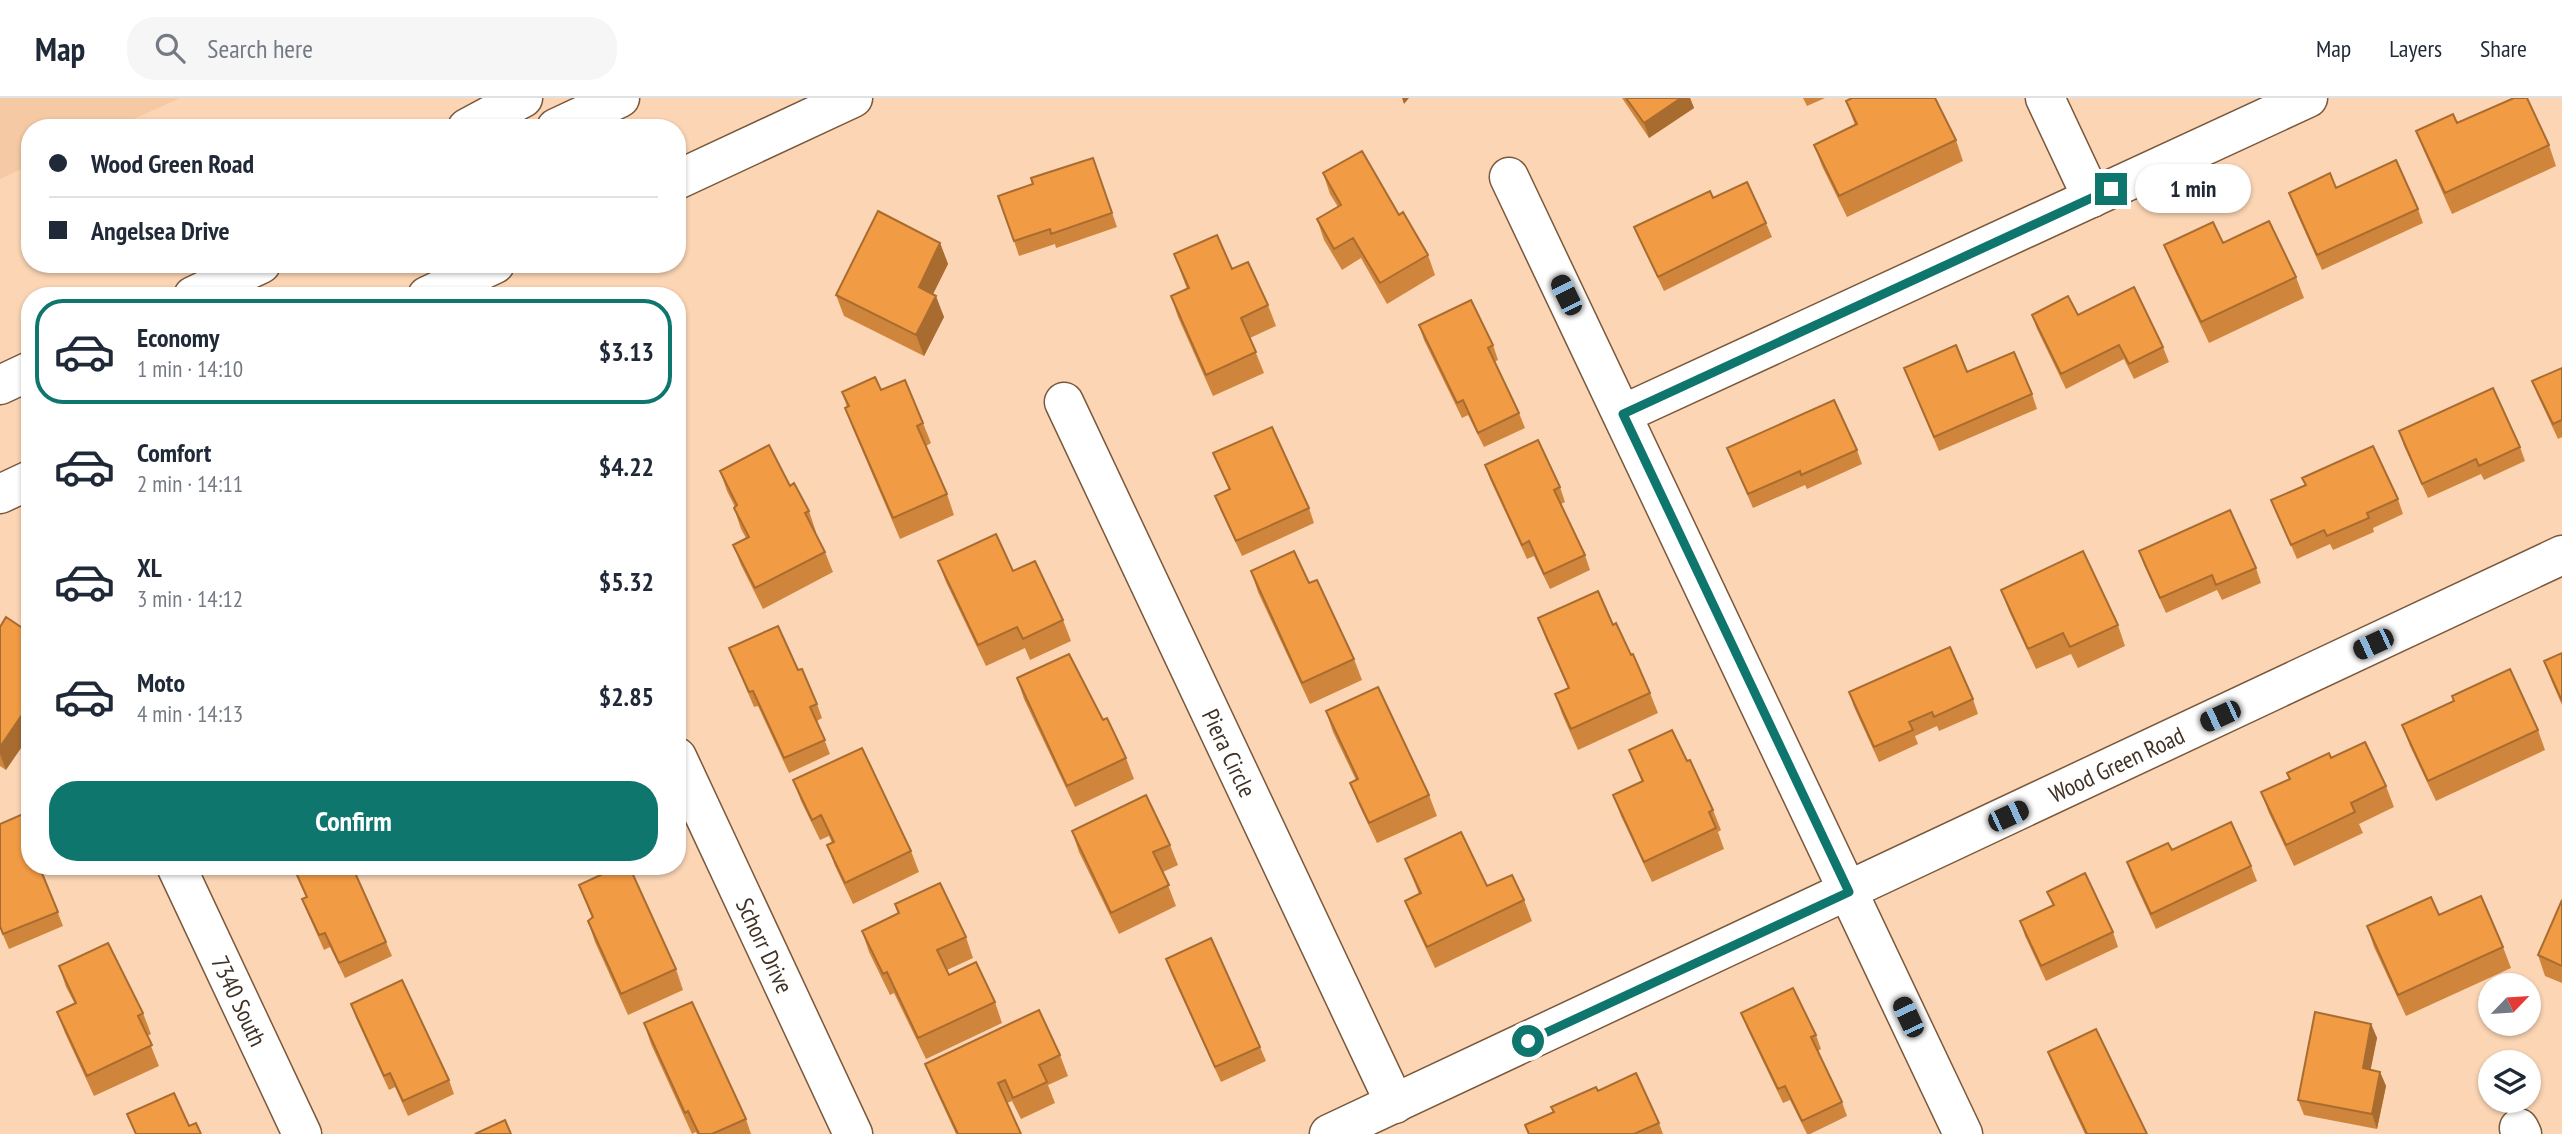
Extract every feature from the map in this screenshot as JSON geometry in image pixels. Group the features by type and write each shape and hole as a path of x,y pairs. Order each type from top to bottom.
{"main road":[{"path":"484,119 523,98"},
{"path":"575,119 620,98"},
{"path":"686,176 853,98"},
{"path":"2045,98 2092,198"},
{"path":"1623,414 2308,98"},
{"path":"1510,177 1963,1134"},
{"path":"222,281 240,273"},
{"path":"446,287 476,273"},
{"path":"0,385 21,375"},
{"name":"Piera Circle","path":"1064,402 1395,1104"},
{"path":"0,494 21,484"},
{"name":"Wood Green Road","path":"1329,1134 2562,555"},
{"name":"Schorr Drive","path":"686,776 853,1134"},
{"name":"7340 South","path":"180,875 302,1134"}],"shaded area":[{"path":"0,98 180,98 134,119 21,119 21,169 0,179"}],"building":[{"path":"1626,98 1681,98 1644,123"},
{"path":"1852,98 1935,98 1956,140 1839,196 1814,145 1857,124 1846,101"},
{"path":"2514,98 2527,98 2549,145 2445,193 2416,131 2453,114 2457,123"},
{"path":"1362,151 1399,215 1403,212 1428,255 1380,283 1353,238 1334,249 1317,219 1341,205 1323,173"},
{"path":"1093,158 1112,213 1051,234 1050,229 1014,241 998,196 1033,184 1031,178"},
{"path":"2396,160 2418,209 2317,255 2289,193 2330,173 2336,188"},
{"path":"1747,182 1766,223 1658,277 1634,227 1710,191 1713,198"},
{"path":"878,211 940,243 919,287 936,296 916,335 836,295"},
{"path":"2269,221 2296,277 2201,322 2164,245 2213,222 2223,243"},
{"path":"1217,235 1232,269 1248,262 1268,305 1241,318 1256,352 1206,375 1171,296 1189,288 1174,254"},
{"path":"2134,287 2163,347 2129,364 2119,345 2061,374 2032,315 2068,296 2078,315"},
{"path":"1471,300 1493,345 1488,348 1519,413 1478,433 1463,400 1457,403 1419,325"},
{"path":"1956,345 1967,372 2014,352 2032,394 1934,437 1904,368"},
{"path":"2562,368 2562,420 2553,424 2532,381"},
{"path":"875,377 881,390 905,380 923,423 917,426 947,494 893,518 845,408 849,406 842,392"},
{"path":"2493,388 2520,447 2479,466 2476,459 2422,484 2399,431"},
{"path":"1834,400 1857,450 1801,475 1800,471 1748,494 1727,448"},
{"path":"1272,427 1309,508 1236,541 1215,496 1230,489 1213,453"},
{"path":"1538,440 1560,487 1554,490 1585,555 1544,574 1529,541 1522,545 1485,465"},
{"path":"769,445 790,486 794,483 809,511 805,513 825,552 755,588 733,545 749,537 720,471"},
{"path":"2373,446 2398,499 2367,513 2369,518 2327,536 2324,530 2291,545 2271,500 2306,485 2302,478"},
{"path":"2230,510 2256,568 2216,585 2212,575 2160,598 2139,551"},
{"path":"996,534 1013,571 1035,561 1063,620 1023,639 1017,627 978,645 938,561"},
{"path":"1294,551 1309,583 1317,580 1354,659 1302,683 1251,571"},
{"path":"2083,551 2118,625 2070,647 2063,633 2028,649 2001,590"},
{"path":"1598,591 1613,625 1616,623 1631,655 1633,654 1650,693 1571,729 1555,694 1569,688 1538,618"},
{"path":"6,617 21,627 21,716 0,747 0,627"},
{"path":"778,626 798,670 802,669 817,704 810,707 825,740 784,758 753,691 749,692 729,648"},
{"path":"1950,647 1973,699 1934,717 1932,712 1909,722 1913,730 1874,747 1849,692"},
{"path":"2562,653 2562,701 2544,661"},
{"path":"1069,654 1103,720 1107,718 1126,758 1067,786 1017,678"},
{"path":"2510,669 2538,730 2428,781 2402,725 2454,701 2452,696"},
{"path":"1378,687 1429,795 1369,823 1350,783 1358,779 1326,711"},
{"path":"1672,730 1687,761 1690,760 1713,810 1709,812 1716,828 1644,862 1613,795 1643,781 1629,750"},
{"path":"2365,742 2386,786 2351,803 2355,812 2286,845 2261,792 2290,779 2287,773 2329,753 2331,758"},
{"path":"862,748 911,851 845,883 827,845 834,842 821,815 812,820 793,780"},
{"path":"1146,795 1170,845 1153,852 1169,885 1111,913 1072,831"},
{"path":"21,815 21,875 43,875 58,912 3,934 0,926 0,824"},
{"path":"2231,822 2251,866 2151,914 2127,862 2168,843 2172,850"},
{"path":"1461,832 1487,886 1512,875 1524,900 1427,947 1405,901 1421,893 1405,859"},
{"path":"2085,873 2113,932 2041,966 2020,921 2054,905 2047,892"},
{"path":"297,875 356,875 386,942 339,963 325,933 319,935 302,899 307,897"},
{"path":"601,875 633,875 676,969 621,994 588,921 593,917 579,885"},
{"path":"940,883 966,937 937,950 949,975 976,962 995,1002 918,1038 887,972 883,974 862,931 899,913 895,904"},
{"path":"2481,896 2503,947 2398,995 2367,926 2431,897 2439,915"},
{"path":"2562,900 2562,966 2538,955"},
{"path":"1211,938 1260,1047 1215,1067 1166,959"},
{"path":"108,943 143,1013 138,1016 152,1045 87,1076 57,1012 76,1003 59,966"},
{"path":"402,980 449,1080 403,1101 390,1073 384,1076 351,1004"},
{"path":"1793,988 1816,1035 1811,1037 1842,1102 1802,1121 1785,1086 1778,1089 1741,1013"},
{"path":"692,1002 746,1119 712,1134 699,1134 688,1111 685,1113 644,1023"},
{"path":"1039,1010 1060,1055 1039,1065 1047,1082 1013,1098 1005,1080 998,1083 1021,1134 958,1134 925,1064"},
{"path":"2315,1012 2371,1024 2363,1068 2380,1072 2372,1114 2298,1100"},
{"path":"2096,1029 2147,1134 2087,1134 2048,1052"},
{"path":"1636,1073 1659,1123 1634,1134 1529,1134 1525,1125 1554,1112 1551,1107 1596,1087 1598,1091"},
{"path":"174,1093 189,1126 196,1123 201,1134 136,1134 127,1114"},
{"path":"505,1120 511,1134 475,1134"}],"route":[{"path":"1528,1041 1849,892 1623,414 2111,189"}]}
